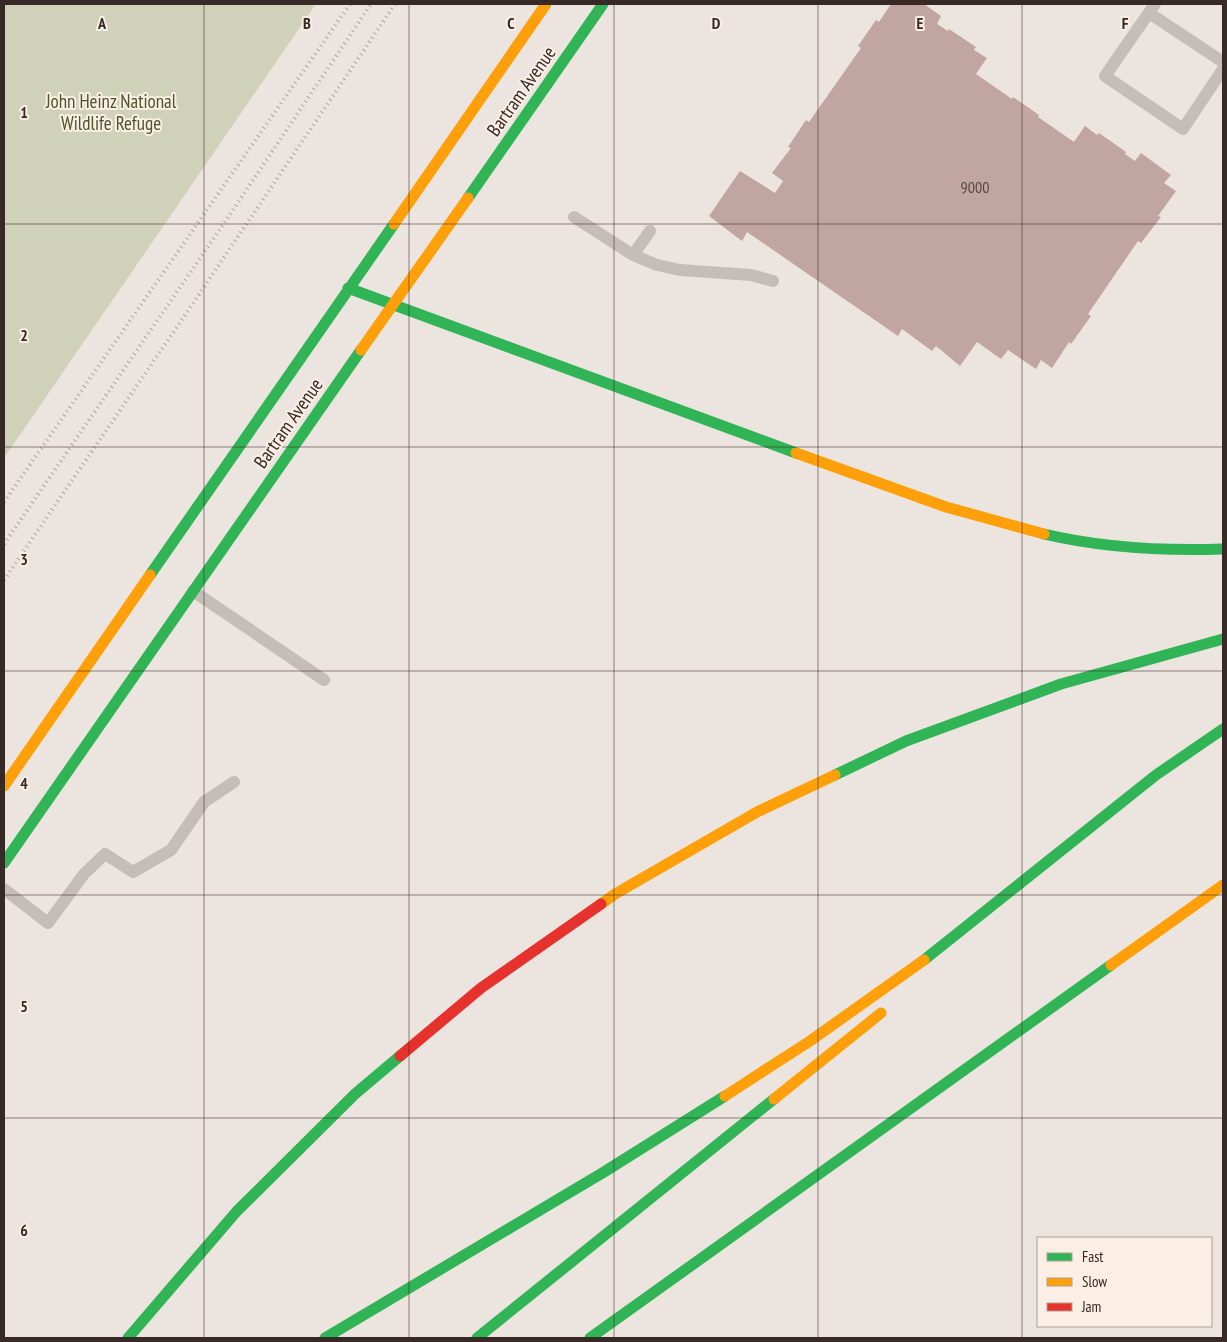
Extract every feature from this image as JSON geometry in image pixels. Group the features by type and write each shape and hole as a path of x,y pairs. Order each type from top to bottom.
{"main road":[{"name":"Bartram Avenue","path":"4,786 546,4"},
{"name":"Bartram Avenue","path":"4,863 603,4"},
{"path":"348,288 907,494 992,522 1065,540 1126,548 1185,551 1223,549"},
{"path":"128,1338 233,1213 332,1114 466,998 618,891 765,807 893,746 1066,682 1118,666 1220,640"},
{"path":"325,1338 684,1123 832,1027 964,930 1157,775 1223,729"},
{"path":"1172,778 1223,734"},
{"path":"590,1338 1223,885"},
{"path":"477,1338 887,1008"}],"lane":[{"path":"1223,62 1152,8 1104,76 1183,128 1223,69"},
{"path":"574,217 633,255 657,265 680,270 751,275 773,281"},
{"path":"633,255 650,231"},
{"path":"192,591 324,680"},
{"path":"4,889 48,923 84,874 105,854 133,872 171,850 204,802 234,782"}],"green space":[{"name":"John Heinz National Wildlife Refuge","path":"4,4 316,4 4,458"}],"building":[{"path":"891,4 924,4 941,16 937,24 948,31 949,29 976,47 974,50 987,58 976,74 1039,115 1038,117 1074,142 1085,126 1097,135 1099,133 1126,152 1125,154 1135,161 1141,153 1171,175 1164,183 1176,191 1158,216 1161,217 1141,243 1138,241 1088,314 1091,316 1071,344 1069,342 1052,368 1041,360 1036,369 1008,350 1001,359 977,342 960,366 936,346 932,351 902,329 898,336 747,232 742,241 709,216 740,171 775,193 783,181 772,173 791,148 788,147 806,120 809,122 861,48 858,46 876,20 879,22"}],"railway":[{"path":"4,502 350,4"},
{"path":"4,544 231,213 371,4"},
{"path":"4,580 395,4"}],"traffic: fast":[{"path":"468,198 603,4"},
{"path":"150,575 394,224"},
{"path":"348,288 796,453"},
{"path":"4,863 361,350"},
{"path":"1044,534 1088,543 1133,548 1223,549"},
{"path":"835,775 906,741 1061,684 1223,639"},
{"path":"924,960 1156,775 1223,729"},
{"path":"590,1338 1111,965"},
{"path":"128,1338 237,1211 355,1094 400,1056"},
{"path":"325,1338 604,1172 725,1096"},
{"path":"477,1338 774,1099"}],"traffic: slow":[{"path":"394,224 546,4"},
{"path":"361,350 468,198"},
{"path":"796,453 946,507 1044,534"},
{"path":"4,786 150,575"},
{"path":"601,904 615,894 757,812 835,775"},
{"path":"1111,965 1223,885"},
{"path":"725,1096 810,1041 924,960"},
{"path":"774,1099 881,1013"}],"traffic: jam":[{"path":"400,1056 481,988 601,904"}]}
